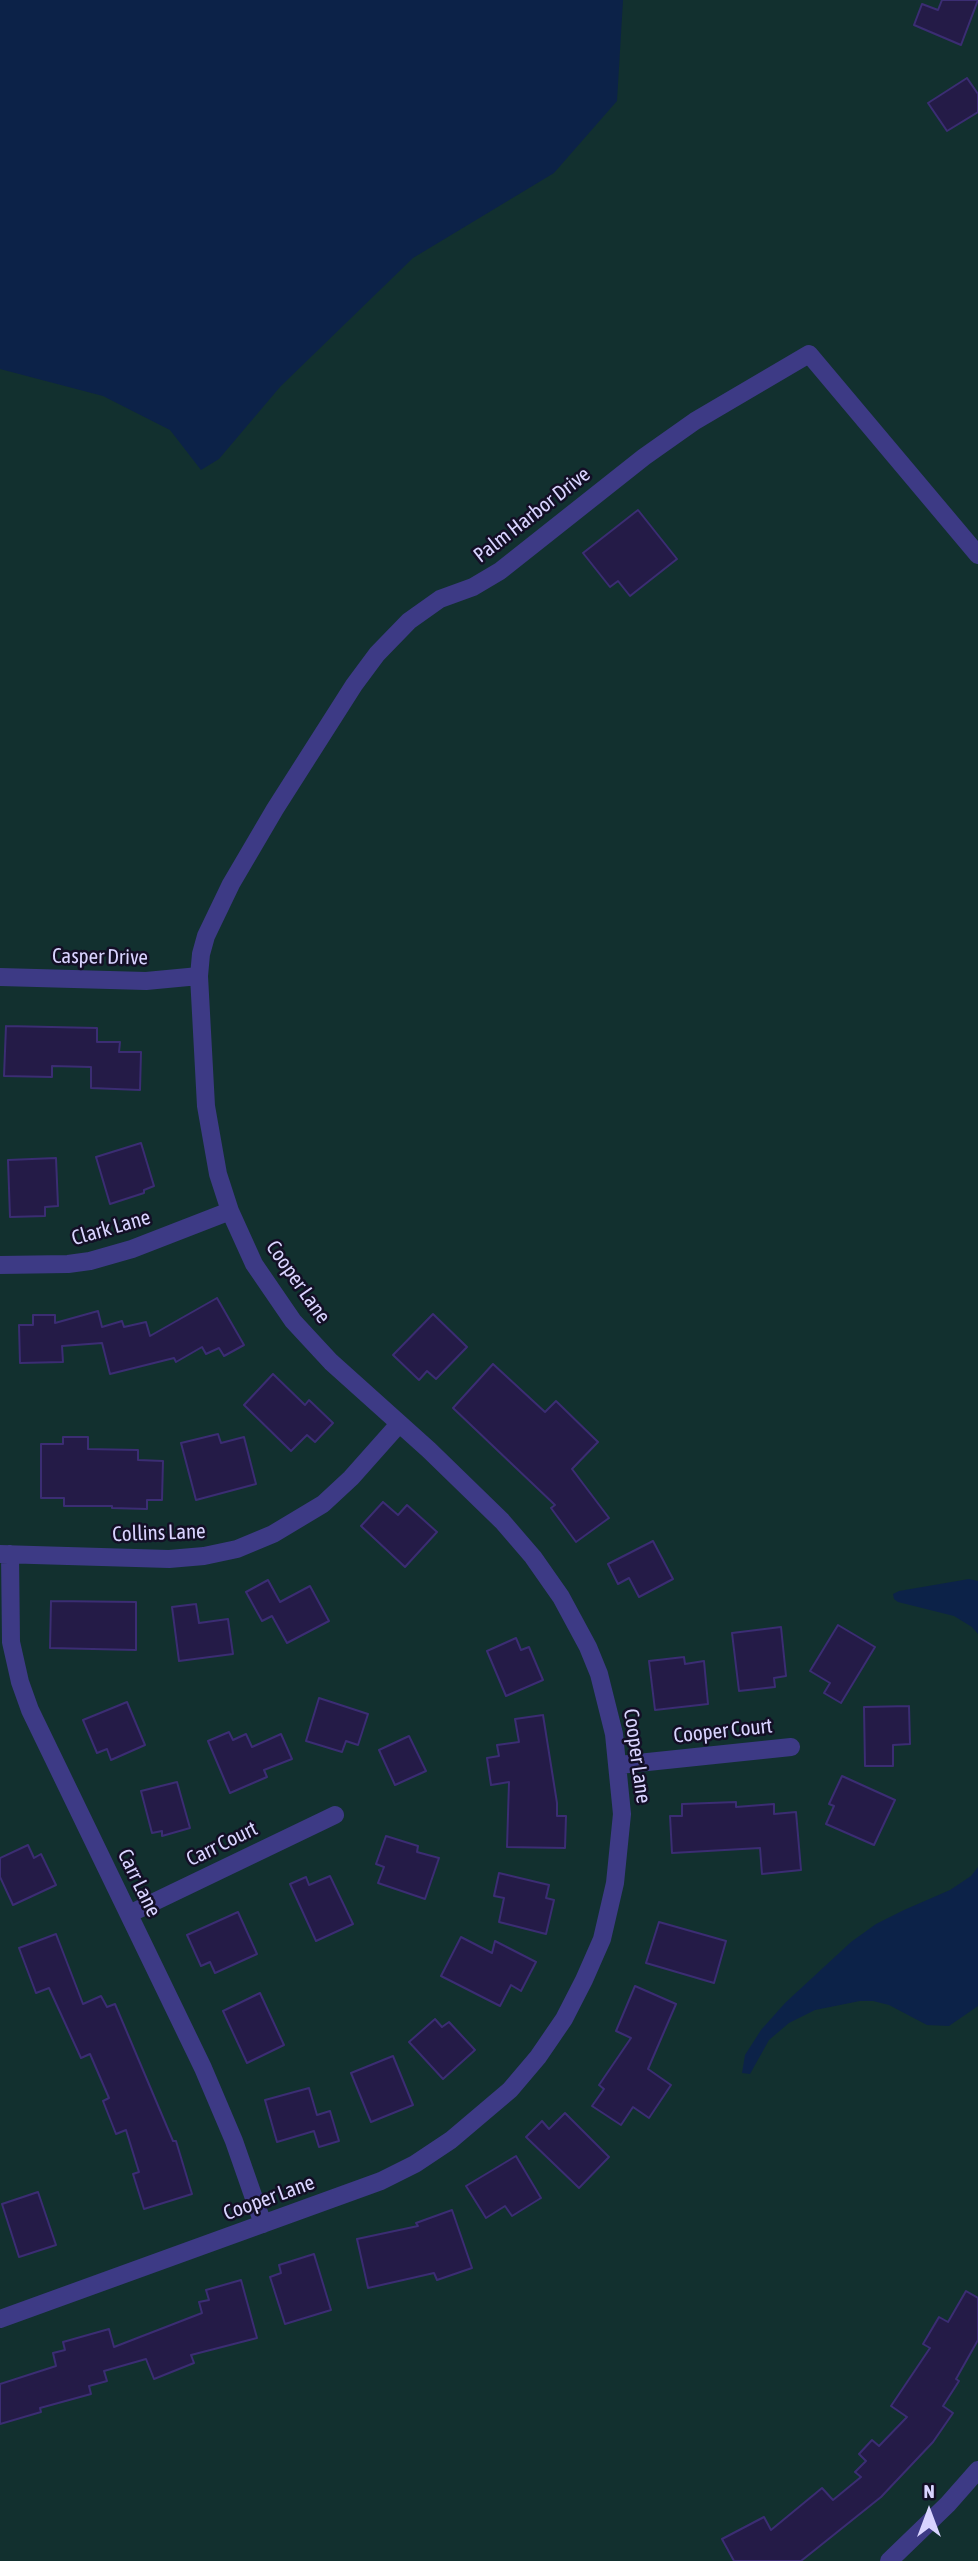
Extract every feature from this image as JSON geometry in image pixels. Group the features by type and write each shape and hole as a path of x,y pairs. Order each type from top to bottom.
{"street":[{"name":"Palm Harbor Drive","path":"199,976 206,936 231,884 354,685 399,630 430,605 473,587 500,571 644,457 695,421 809,354 978,555"},
{"name":"Casper Drive","path":"0,977 146,981 199,976"},
{"name":"Cooper Lane","path":"0,2319 381,2181 433,2153 496,2103 538,2057 575,1999 593,1960 607,1920 618,1866 622,1829 619,1765 614,1734 599,1674 561,1597 533,1557 502,1521 331,1362 289,1315 254,1264 230,1211 218,1174 206,1106 199,976"},
{"name":"Clark Lane","path":"0,1265 90,1261 132,1249 230,1211"},
{"name":"Collins Lane","path":"5,1554 169,1559 204,1556 237,1549 273,1534 323,1504 351,1478 399,1424"},
{"name":"Carr Lane","path":"5,1554 10,1631 20,1682 35,1722 203,2068 234,2141 263,2224"},
{"name":"Cooper Court","path":"619,1765 791,1747"},
{"name":"Carr Court","path":"129,1914 335,1815"},
{"path":"889,2561 941,2512 978,2470"}],"green space":[{"path":"0,0 978,0 978,2561 0,2561"}],"water":[{"path":"0,0 623,0 617,101 554,173 413,258 280,387 219,459 201,470 170,430 103,396 0,369"},
{"path":"969,1579 978,1581 978,1634 954,1616 894,1599 893,1594 899,1591"},
{"path":"978,1867 978,2006 949,2026 927,2025 889,2005 873,2001 815,2010 789,2023 769,2040 750,2074 742,2073 745,2055 761,2030 785,2003 851,1942 876,1924 950,1890 971,1876"}],"building":[{"path":"942,0 978,0 961,45 914,25 922,4 938,10"},
{"path":"967,78 978,94 978,112 947,131 928,103"},
{"path":"638,510 677,559 630,596 618,581 610,587 583,553"},
{"path":"6,1026 97,1028 97,1042 120,1042 119,1052 141,1052 140,1090 91,1088 91,1067 52,1066 52,1077 4,1076"},
{"path":"141,1143 154,1186 144,1190 144,1193 110,1204 96,1157"},
{"path":"56,1158 58,1206 45,1207 45,1216 10,1217 8,1160"},
{"path":"217,1298 244,1345 224,1356 219,1348 206,1354 202,1347 176,1362 174,1358 110,1374 102,1343 62,1346 63,1362 20,1363 19,1325 33,1325 33,1315 55,1315 55,1323 98,1311 102,1327 122,1321 124,1327 146,1322 150,1336"},
{"path":"433,1314 467,1347 436,1379 427,1371 419,1380 393,1355"},
{"path":"493,1364 545,1412 556,1401 598,1442 572,1469 609,1518 576,1542 551,1508 555,1505 453,1408"},
{"path":"273,1374 305,1405 309,1400 333,1423 315,1442 307,1435 291,1451 244,1405"},
{"path":"218,1434 221,1443 244,1437 256,1484 196,1500 181,1443"},
{"path":"63,1437 88,1437 88,1449 138,1450 138,1460 163,1461 162,1500 147,1500 147,1509 64,1506 64,1498 41,1498 41,1444 63,1444"},
{"path":"383,1502 398,1515 407,1505 437,1532 405,1567 361,1526"},
{"path":"653,1541 673,1579 639,1597 629,1578 618,1584 608,1564"},
{"path":"268,1580 280,1602 310,1586 329,1621 287,1643 272,1616 262,1621 246,1592"},
{"path":"51,1601 136,1602 136,1650 50,1648"},
{"path":"196,1604 199,1623 228,1619 233,1654 179,1661 172,1607"},
{"path":"838,1625 875,1647 841,1703 824,1693 830,1683 810,1671"},
{"path":"781,1627 786,1676 774,1678 775,1687 739,1691 732,1633"},
{"path":"516,1638 521,1650 529,1647 543,1680 506,1696 487,1651"},
{"path":"684,1657 685,1664 704,1661 708,1704 655,1710 649,1661"},
{"path":"319,1698 368,1714 358,1745 346,1741 342,1752 306,1741"},
{"path":"127,1702 145,1745 111,1760 107,1749 97,1753 83,1720"},
{"path":"909,1706 910,1744 893,1745 893,1766 865,1766 864,1707"},
{"path":"543,1715 557,1816 566,1816 565,1848 507,1847 509,1782 491,1785 487,1758 499,1756 497,1745 519,1742 515,1719"},
{"path":"229,1732 233,1740 246,1734 252,1747 281,1734 292,1759 264,1770 267,1777 230,1793 208,1741"},
{"path":"409,1736 426,1771 395,1785 379,1750"},
{"path":"842,1776 895,1800 874,1845 826,1824 834,1806 829,1804"},
{"path":"177,1782 190,1828 162,1836 162,1831 152,1833 141,1791"},
{"path":"736,1802 736,1807 774,1804 774,1814 796,1812 801,1870 762,1874 760,1848 672,1853 670,1816 682,1816 682,1804"},
{"path":"386,1836 418,1846 417,1852 439,1858 425,1899 378,1883 384,1867 376,1864"},
{"path":"28,1845 34,1858 41,1854 56,1885 13,1905 0,1877 0,1858"},
{"path":"499,1873 549,1885 546,1898 554,1900 546,1934 499,1922 504,1898 494,1896"},
{"path":"330,1876 353,1924 316,1941 290,1884 306,1877 309,1885"},
{"path":"238,1912 257,1954 215,1973 210,1962 201,1966 187,1935"},
{"path":"659,1922 726,1941 714,1983 646,1963"},
{"path":"56,1934 83,2004 101,1996 107,2007 115,2004 173,2141 176,2141 192,2194 144,2209 133,2174 139,2172 126,2130 116,2134 103,2101 109,2098 90,2054 81,2058 49,1988 36,1993 19,1948"},
{"path":"461,1937 492,1953 495,1941 536,1962 521,1991 511,1985 500,2006 441,1976"},
{"path":"635,1986 676,2004 648,2069 671,2085 649,2118 633,2107 621,2125 592,2106 604,2089 599,2085 631,2038 616,2031"},
{"path":"260,1993 284,2045 247,2063 223,2011"},
{"path":"435,2019 442,2027 449,2022 475,2050 443,2079 409,2042"},
{"path":"393,2056 413,2105 371,2122 351,2073"},
{"path":"309,2088 317,2115 330,2111 339,2141 319,2147 314,2131 277,2142 265,2100"},
{"path":"565,2113 609,2157 579,2188 526,2137 542,2121 549,2129"},
{"path":"516,2156 541,2198 512,2216 505,2206 486,2218 466,2186"},
{"path":"38,2192 56,2245 19,2257 2,2204"},
{"path":"452,2210 472,2268 437,2280 434,2273 368,2288 357,2239 418,2226 416,2223"},
{"path":"314,2254 331,2310 285,2324 270,2277 281,2273 279,2265"},
{"path":"241,2280 257,2338 191,2355 194,2363 154,2379 146,2359 104,2371 107,2381 89,2386 91,2394 40,2408 41,2412 0,2424 0,2384 56,2366 53,2353 65,2350 63,2342 109,2329 114,2347 202,2313 199,2302 209,2300 206,2290"},
{"path":"966,2291 978,2298 978,2340 956,2379 959,2381 943,2406 953,2413 933,2442 881,2497 801,2561 734,2561 722,2539 764,2517 771,2530 822,2488 833,2500 861,2477 855,2472 866,2461 859,2454 872,2440 879,2446 907,2417 891,2406 930,2348 923,2344 939,2317 948,2322"}]}
